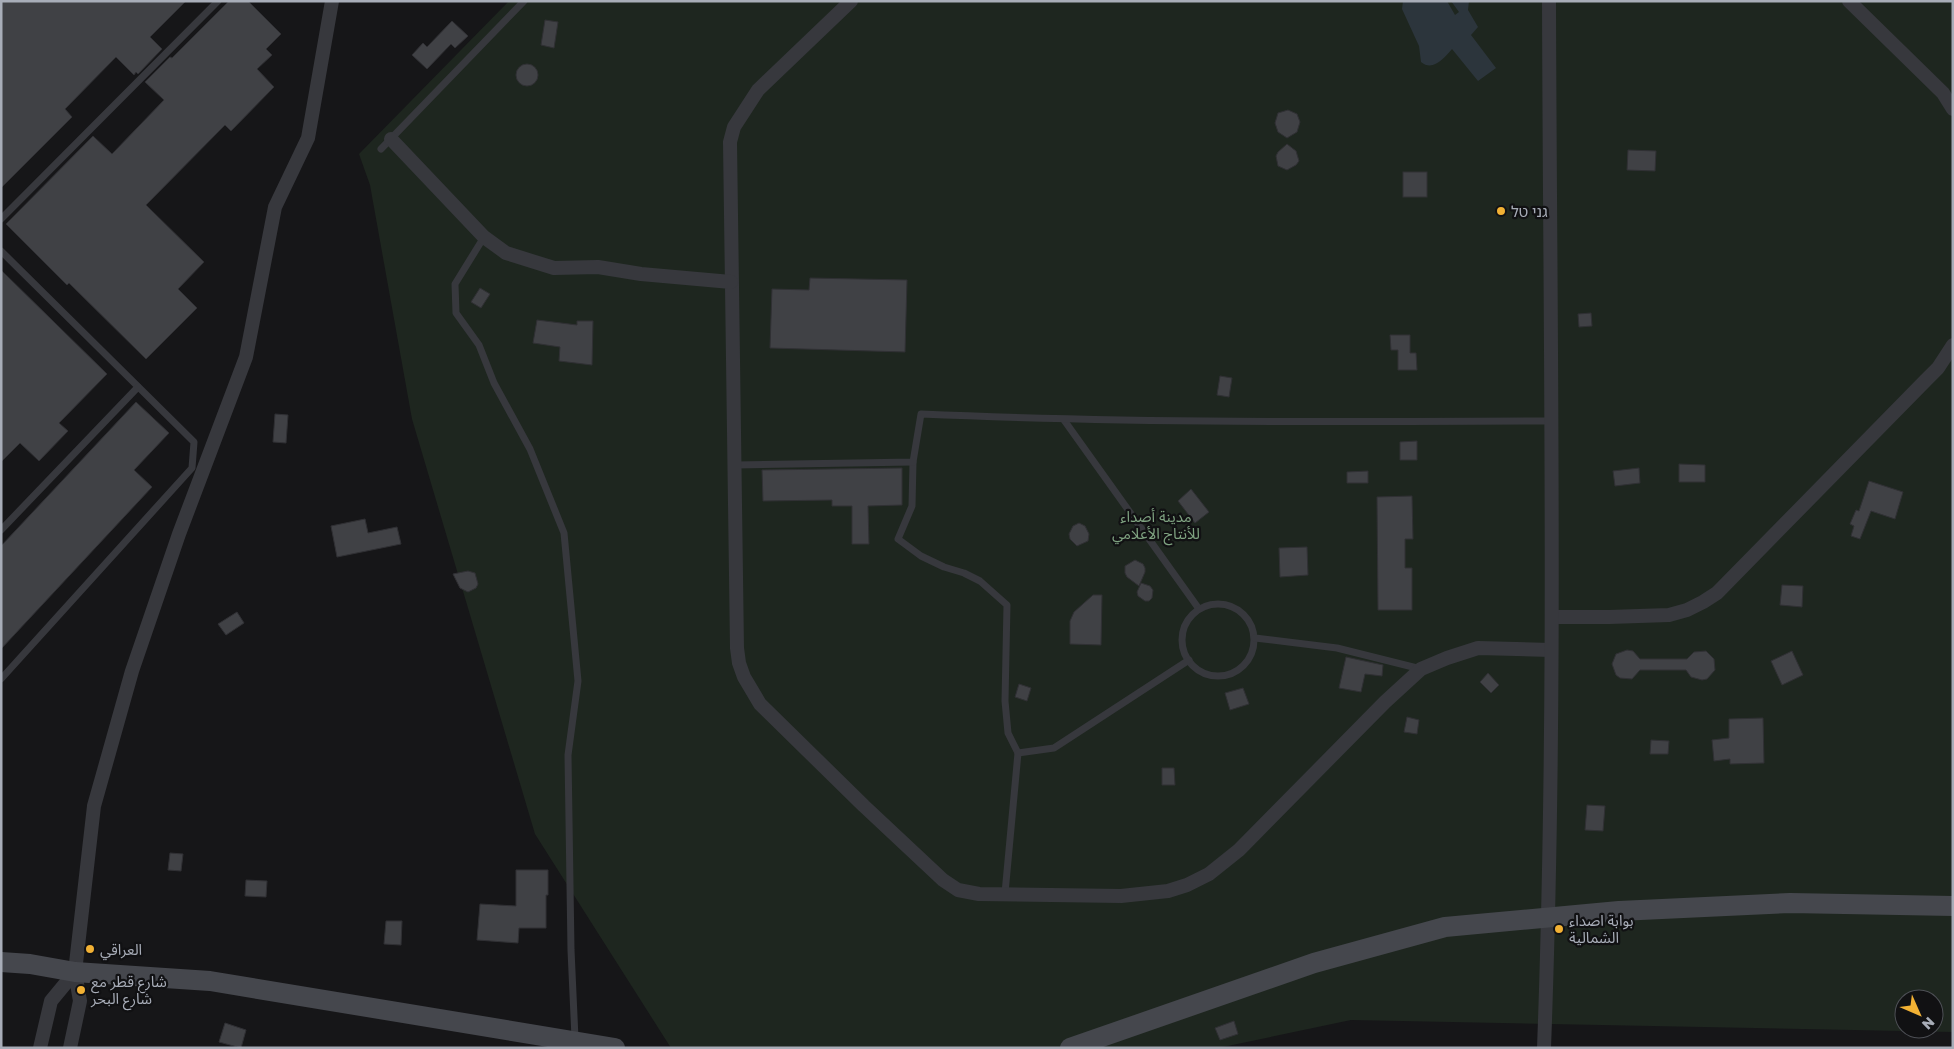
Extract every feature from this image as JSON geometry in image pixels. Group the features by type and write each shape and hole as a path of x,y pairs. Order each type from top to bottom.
{"main road":[{"path":"1070,1048 1314,963 1445,927 1619,911 1790,903 1953,906"},
{"path":"1,962 30,964 75,972 210,981 615,1048"}],"street":[{"path":"70,1048 80,1002 75,972 94,806 132,671 179,534 246,357 275,207 308,138 332,1"},
{"path":"851,1 758,90 734,127 730,142 736,465 737,648 739,663 760,704 943,880 958,890 979,894 1121,896 1168,891 1187,886 1209,874 1239,850 1385,702 1421,669 1478,648 1551,650"},
{"path":"1544,1048 1549,918 1552,617 1549,1"},
{"path":"1849,1 1943,93 1953,109"},
{"path":"391,139 484,237 506,252 554,268 598,267 669,277 732,282"},
{"path":"1552,617 1669,615 1687,610 1717,593 1926,380 1953,345"},
{"path":"40,1048 51,1001 75,972"}],"lane":[{"path":"1,218 218,1"},
{"path":"381,149 524,1"},
{"path":"484,237 455,284 456,313 479,345 494,383 530,449 564,533 578,681 568,755 571,950 575,1041"},
{"path":"1,252 194,442 192,468 1,679"},
{"path":"1,530 138,387"},
{"path":"1005,893 1018,753 1008,732 1005,701 1008,605 980,581 922,556 898,539 912,506 913,462 921,414 1064,420 1240,422 1551,421"},
{"path":"1064,420 1199,609"},
{"path":"736,465 913,462"},
{"path":"1211,604 1223,604 1235,608 1245,615 1252,626 1254,638 1253,650 1248,660 1230,674 1218,676 1207,674 1196,668 1188,660 1182,638 1190,617 1199,609 1211,604"},
{"path":"1254,638 1337,648 1421,669"},
{"path":"1018,753 1054,748 1188,660"}],"green space":[{"name":"مدينة أصداء للأنتاج الأعلامي","path":"509,1 1953,1 1953,1032 1944,1032 1944,989 1894,989 1894,1031 1351,1020 1218,1048 671,1048 535,834 412,419 370,185 359,154"}],"shaded area":[{"path":"1403,1 1447,1 1455,15 1459,12 1451,1 1469,1 1468,10 1478,27 1471,35 1496,68 1478,81 1452,49 1438,63 1425,65 1421,62 1419,46 1402,9"}],"building":[{"path":"1,1 186,1 150,37 162,49 138,74 136,72 134,75 116,57 65,109 72,117 1,188"},
{"path":"229,1 248,1 281,34 266,49 272,55 257,69 274,87 231,131 225,125 146,205 204,262 178,289 197,308 146,359 69,283 67,285 6,224 93,136 112,154 164,100 145,82"},
{"path":"545,20 558,22 554,48 541,45"},
{"path":"452,21 468,36 455,48 451,44 427,69 412,55 423,43 427,47"},
{"path":"527,64 535,67 538,75 535,83 527,86 519,83 516,75 519,67"},
{"path":"1288,110 1297,114 1300,122 1297,132 1287,138 1278,132 1275,123 1278,113"},
{"path":"1287,144 1296,151 1299,161 1287,170 1278,166 1276,156"},
{"path":"1628,150 1656,151 1655,171 1627,170"},
{"path":"1403,172 1427,172 1427,197 1403,197"},
{"path":"1,270 107,374 59,423 68,431 39,461 20,443 1,462"},
{"path":"810,278 907,280 905,352 770,348 772,289 809,290"},
{"path":"480,288 490,294 481,308 471,302"},
{"path":"1591,313 1592,326 1579,327 1578,314"},
{"path":"537,320 577,325 577,321 593,321 592,365 559,361 560,347 533,343"},
{"path":"1390,335 1410,335 1410,353 1416,353 1417,370 1398,370 1398,350 1391,350"},
{"path":"1220,376 1232,378 1229,397 1217,395"},
{"path":"136,402 169,433 134,470 152,487 1,649 1,546"},
{"path":"275,414 288,415 286,443 273,442"},
{"path":"1417,441 1417,460 1400,460 1400,442"},
{"path":"1679,464 1705,465 1705,482 1679,482"},
{"path":"902,468 902,505 868,506 869,544 852,544 852,506 832,506 832,500 763,501 762,470"},
{"path":"1639,468 1640,483 1615,486 1613,471"},
{"path":"1368,471 1368,483 1347,483 1347,472"},
{"path":"1869,481 1903,492 1895,519 1871,511 1860,539 1851,536 1854,526 1850,524 1856,510 1859,511"},
{"path":"1191,489 1209,512 1195,523 1178,501"},
{"path":"1412,496 1413,539 1405,539 1405,568 1412,568 1412,610 1378,610 1377,497"},
{"path":"365,519 368,533 397,527 401,544 337,557 331,526"},
{"path":"1079,523 1085,526 1089,534 1088,541 1077,546 1070,539 1069,534 1073,526"},
{"path":"1307,547 1308,575 1280,577 1279,548"},
{"path":"1135,560 1143,564 1145,568 1139,586 1127,577 1125,573 1125,566"},
{"path":"468,571 475,573 478,584 476,588 468,592 460,588 453,574"},
{"path":"1141,583 1150,586 1153,590 1152,598 1149,601 1145,601 1138,596 1137,592"},
{"path":"1782,585 1803,586 1802,607 1780,605"},
{"path":"1093,595 1102,595 1101,645 1070,644 1070,621 1074,612"},
{"path":"237,612 244,623 226,635 218,624"},
{"path":"1627,650 1633,651 1640,659 1687,659 1694,652 1706,651 1714,659 1715,670 1707,679 1702,680 1691,677 1686,670 1640,670 1632,679 1620,678 1616,675 1612,664 1616,654"},
{"path":"1792,651 1803,675 1782,685 1771,661"},
{"path":"1346,657 1383,665 1382,676 1365,674 1361,692 1339,688"},
{"path":"1488,673 1499,685 1491,693 1480,682"},
{"path":"1019,684 1031,688 1027,701 1015,697"},
{"path":"1243,688 1249,704 1230,710 1225,693"},
{"path":"1407,717 1419,720 1417,734 1404,732"},
{"path":"1763,718 1764,763 1730,764 1730,759 1714,761 1712,740 1729,738 1729,719"},
{"path":"1651,740 1669,741 1668,754 1650,754"},
{"path":"1162,768 1174,768 1175,785 1162,785"},
{"path":"1587,805 1605,806 1603,831 1585,830"},
{"path":"170,853 183,854 181,871 168,870"},
{"path":"516,870 548,870 546,928 519,928 518,943 477,940 480,904 516,906"},
{"path":"246,880 267,881 266,897 245,896"},
{"path":"386,921 402,921 401,945 384,944"},
{"path":"1234,1021 1238,1034 1220,1040 1215,1028"},
{"path":"225,1023 246,1030 241,1048 219,1042"}],"place":[{"name":"גני טל","path":"1501,211"},
{"name":"بوابة اصداء الشمالية","path":"1559,929"},
{"name":"العراقي","path":"90,949"},
{"name":"شارع قطر مع شارع البحر","path":"81,990"}]}
